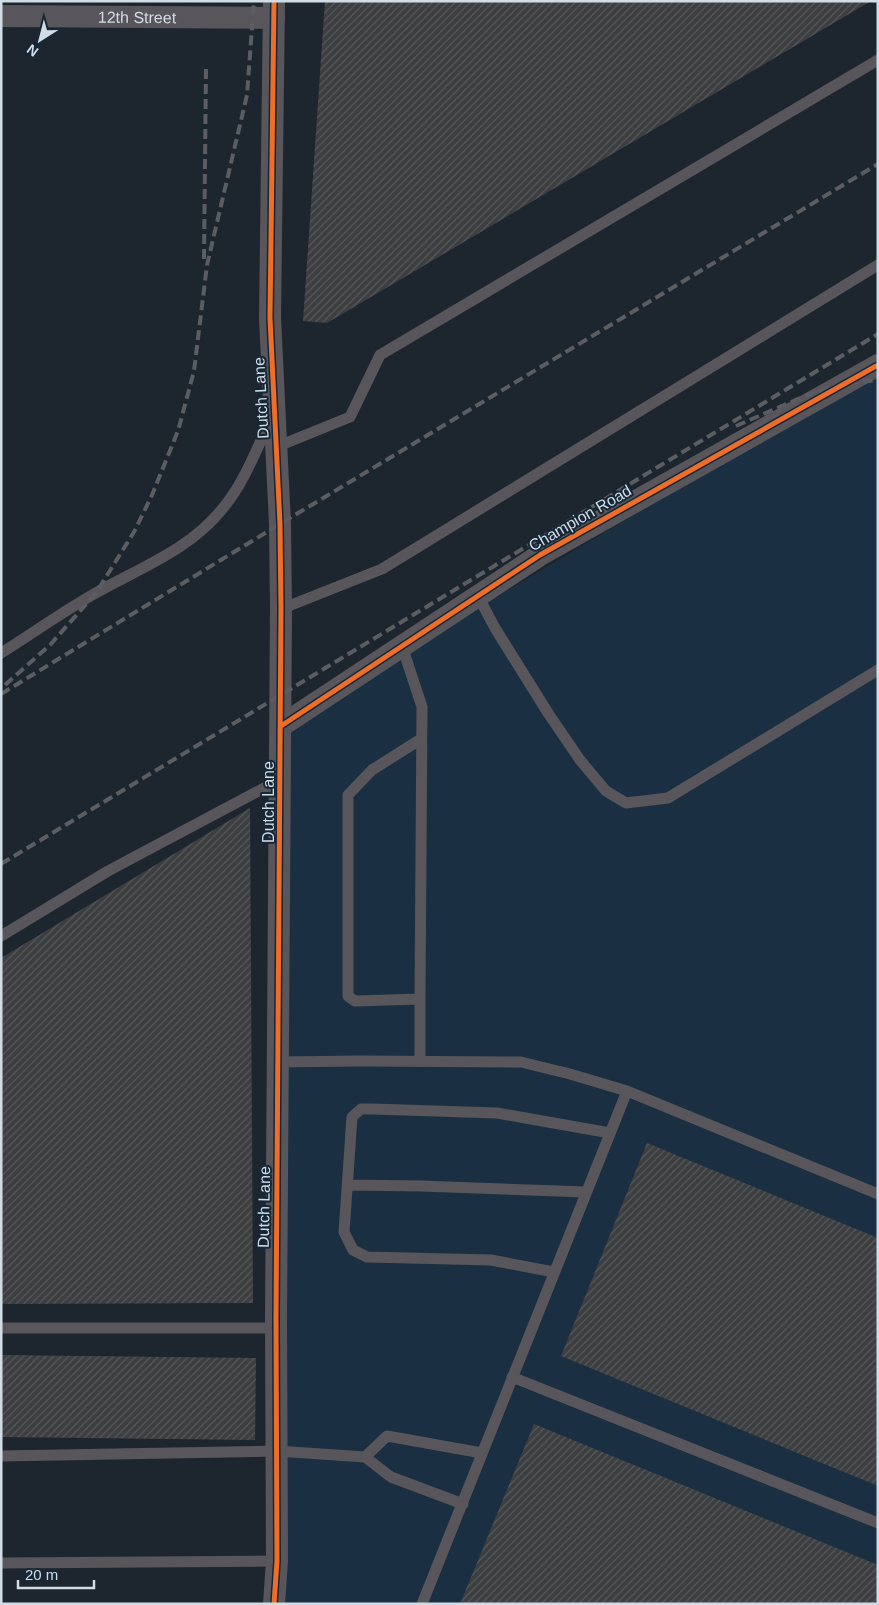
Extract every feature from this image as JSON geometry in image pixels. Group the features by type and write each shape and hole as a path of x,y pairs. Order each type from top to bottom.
{"street":[{"name":"12th Street","path":"1,16 274,10"},
{"name":"Dutch Lane","path":"274,10 270,318 280,524 281,609 276,1328 278,1561 274,1604"},
{"name":"Champion Road","path":"281,726 540,555 878,365"}],"lane":[{"path":"276,447 350,417 380,355 878,60"},
{"path":"281,609 382,569 878,265"},
{"path":"1,653 96,593 178,549 204,528 224,508 242,480 275,411"},
{"path":"478,596 495,628 580,760 606,791 626,803 668,798 878,670"},
{"path":"402,646 422,707 420,1062"},
{"path":"420,999 355,1000 348,996 348,795 372,770 421,739"},
{"path":"1,936 108,871 281,779"},
{"path":"278,1062 521,1062 627,1091 878,1194"},
{"path":"422,1604 627,1091"},
{"path":"554,1272 491,1260 367,1257 353,1250 344,1232 352,1117 361,1110 497,1113 610,1133"},
{"path":"348,1185 586,1192"},
{"path":"1,1328 276,1328"},
{"path":"512,1377 878,1523"},
{"path":"366,1457 387,1436 482,1454"},
{"path":"1,1456 276,1451 366,1457 391,1477 462,1504"},
{"path":"1,1563 278,1561"}],"shaded area":[{"path":"878,369 878,1604 276,1604 281,726"}],"building":[{"path":"325,1 871,1 327,323 303,321"},
{"path":"250,808 253,1303 1,1304 1,958"},
{"path":"647,1143 878,1238 878,1486 561,1356"},
{"path":"1,1355 256,1358 255,1440 1,1437"},
{"path":"534,1424 878,1565 878,1604 460,1604"}],"railway":[{"path":"5,685 50,645 96,593 134,532 152,495 178,431 194,371 207,265 247,95 254,1"},
{"path":"204,259 206,68"},
{"path":"1,694 878,164"},
{"path":"1,864 878,334"},
{"path":"736,426 807,395 843,384 878,380"}],"cycle path":[{"path":"274,1 270,318 280,524 281,609 276,1318 277,1561 274,1604"},
{"path":"281,726 540,555 878,365"}]}
